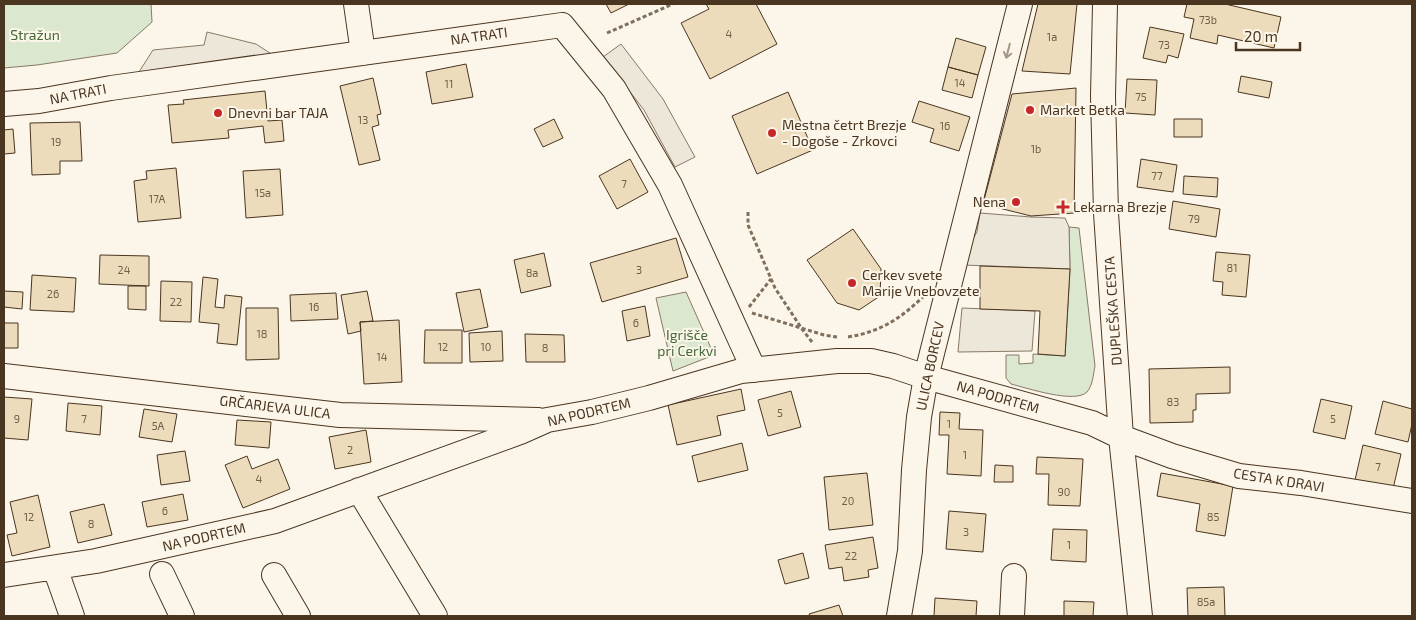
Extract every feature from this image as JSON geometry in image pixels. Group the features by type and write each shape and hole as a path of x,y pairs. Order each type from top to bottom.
{"street":[{"path":"356,4 363,52"},
{"name":"ULICA BORCEV","path":"899,616 910,551 914,470 919,417 926,377 1020,4"},
{"name":"DUPLEŠKA CESTA","path":"1105,4 1103,96 1106,213 1120,437 1140,616"},
{"name":"NA TRATI","path":"4,104 39,101 111,88 562,25 614,89 670,185 754,370"},
{"name":"NA PODRTEM","path":"4,575 96,561 275,520 520,432 547,420 602,410 741,371 837,361 871,361 1092,423 1120,437"},
{"name":"GRČARJEVA ULICA","path":"4,376 340,415 547,420"},
{"name":"CESTA K DRAVI","path":"1120,437 1172,456 1239,476 1301,483 1412,501"},
{"path":"359,490 435,616"},
{"path":"55,568 72,616"},
{"path":"162,574 182,616"},
{"path":"274,575 298,616"},
{"path":"1012,616 1014,576"}],"path":[{"path":"607,33 673,4"},
{"path":"748,212 748,224 775,288 802,329 817,347"},
{"path":"771,279 746,311 802,329 837,337 851,336 890,324 905,314 929,291"}],"green space":[{"name":"Stražun","path":"4,4 151,4 152,22 117,53 4,68"},
{"path":"1069,227 1079,228 1095,366 1092,383 1087,392 1081,395 1062,396 1011,384 1006,378 1006,355 1019,355 1019,364 1033,363 1033,354 1065,356 1070,269"},
{"name":"Igrišče pri Cerkvi","path":"686,292 714,355 673,371 656,298"}],"shaded area":[{"path":"207,32 256,44 273,55 137,75 153,50 204,45"},
{"path":"621,44 663,99 695,157 675,167 644,110 603,57"},
{"path":"980,213 1065,218 1069,227 1070,269 963,265 966,250 977,232"},
{"path":"962,308 1035,311 1032,351 958,352"}],"building":[{"path":"606,4 629,4 611,13"},
{"path":"706,4 756,4 777,44 710,79 681,23 709,9"},
{"path":"1038,4 1077,4 1070,74 1022,71"},
{"path":"1187,4 1225,4 1281,17 1274,48 1218,35 1217,44 1190,38 1194,19 1184,17"},
{"path":"1150,27 1184,34 1178,58 1168,55 1166,63 1143,58"},
{"path":"956,38 986,47 978,75 948,67"},
{"path":"466,64 473,97 432,104 426,72"},
{"path":"948,67 978,75 972,98 942,90"},
{"path":"1241,76 1272,82 1269,98 1238,92"},
{"path":"373,78 381,114 377,115 379,125 372,127 380,160 359,165 340,86"},
{"path":"1127,79 1157,80 1155,115 1125,113"},
{"path":"1076,88 1074,213 1031,216 983,204 1012,94"},
{"name":"Dnevni bar TAJA","path":"265,91 268,121 282,120 284,141 265,143 263,126 228,130 229,138 172,143 168,105 184,104 183,100"},
{"name":"Mestna četrt Brezje - Dogoše - Zrkovci","path":"788,92 813,150 757,174 732,116"},
{"path":"919,101 970,117 959,151 930,142 934,129 912,122"},
{"path":"554,119 563,138 543,147 534,129"},
{"path":"1174,119 1202,119 1202,137 1174,137"},
{"path":"80,122 82,161 60,161 60,174 32,175 30,123"},
{"path":"13,129 15,153 4,154 4,130"},
{"path":"630,159 648,192 617,209 599,176"},
{"path":"1141,159 1177,165 1173,192 1137,187"},
{"path":"176,168 181,218 138,222 134,181 147,179 146,171"},
{"path":"280,169 283,215 246,218 243,171"},
{"path":"1184,176 1218,178 1217,197 1183,194"},
{"path":"1173,201 1220,209 1216,237 1169,229"},
{"name":"Cerkev svete Marije Vnebovzete","path":"853,229 881,269 880,296 859,310 837,303 807,260"},
{"path":"676,238 688,277 602,302 590,263"},
{"path":"1216,252 1250,255 1246,297 1222,295 1223,282 1213,281"},
{"path":"544,253 551,286 521,293 514,260"},
{"path":"100,255 149,256 149,286 99,284"},
{"path":"980,266 1070,269 1065,356 1038,354 1040,311 980,309"},
{"path":"32,275 76,278 74,312 30,310"},
{"path":"203,277 218,279 215,307 224,308 225,295 242,297 237,345 217,343 219,324 199,322"},
{"path":"161,281 192,282 191,322 160,321"},
{"path":"128,286 146,286 146,310 128,309"},
{"path":"480,289 488,327 464,332 456,293"},
{"path":"4,291 23,292 22,309 4,307"},
{"path":"367,291 373,321 360,322 361,331 348,334 341,295"},
{"path":"336,293 338,319 291,321 290,295"},
{"path":"645,306 650,336 627,341 622,311"},
{"path":"246,308 278,308 279,359 246,360"},
{"path":"399,320 402,382 364,384 360,322"},
{"path":"4,323 18,323 18,348 4,348"},
{"path":"425,330 462,330 462,363 424,363"},
{"path":"502,331 503,361 470,362 469,333"},
{"path":"525,334 564,335 565,362 526,362"},
{"path":"1230,367 1230,393 1196,394 1196,410 1193,410 1193,422 1150,423 1149,369"},
{"path":"741,389 745,410 717,416 721,435 677,445 668,405"},
{"path":"791,391 801,427 768,436 758,400"},
{"path":"4,397 32,399 28,440 4,438"},
{"path":"1321,399 1352,406 1345,439 1313,432"},
{"path":"1383,401 1412,409 1412,424 1408,442 1375,434"},
{"path":"68,403 102,406 100,435 66,431"},
{"path":"144,409 177,414 172,442 139,437"},
{"path":"940,412 960,413 959,429 983,430 981,476 947,474 949,435 939,435"},
{"path":"237,420 271,422 269,448 235,445"},
{"path":"366,430 371,462 335,469 329,437"},
{"path":"742,443 748,470 698,482 692,456"},
{"path":"1363,445 1401,454 1393,489 1355,480"},
{"path":"185,451 190,481 161,485 157,455"},
{"path":"247,456 252,469 278,459 290,489 243,508 225,465"},
{"path":"1037,457 1083,459 1080,506 1048,505 1049,474 1036,474"},
{"path":"995,465 1013,466 1013,482 994,482"},
{"path":"867,473 873,525 829,530 824,477"},
{"path":"1161,473 1233,486 1225,536 1196,531 1200,504 1157,496"},
{"path":"183,494 188,520 147,527 142,502"},
{"path":"38,495 50,547 12,556 7,535 17,533 10,502"},
{"path":"104,504 112,535 78,543 70,512"},
{"path":"949,511 986,514 983,552 946,549"},
{"path":"1053,529 1087,530 1086,562 1051,560"},
{"path":"873,537 878,568 868,570 869,577 844,581 842,567 829,569 825,545"},
{"path":"803,553 809,578 785,584 778,560"},
{"path":"1224,587 1225,616 1188,616 1187,588"},
{"path":"935,598 977,601 976,616 934,616"},
{"path":"1064,601 1094,602 1093,616 1064,616"},
{"path":"839,605 843,616 810,616 809,614"}],"place":[{"name":"Market Betka","path":"1030,110"},
{"name":"Dnevni bar TAJA","path":"218,113"},
{"name":"Mestna četrt Brezje - Dogoše - Zrkovci","path":"772,133"},
{"name":"Nena","path":"1016,202"},
{"name":"Lekarna Brezje","path":"1063,207"},
{"name":"Cerkev svete Marije Vnebovzete","path":"852,283"}]}
